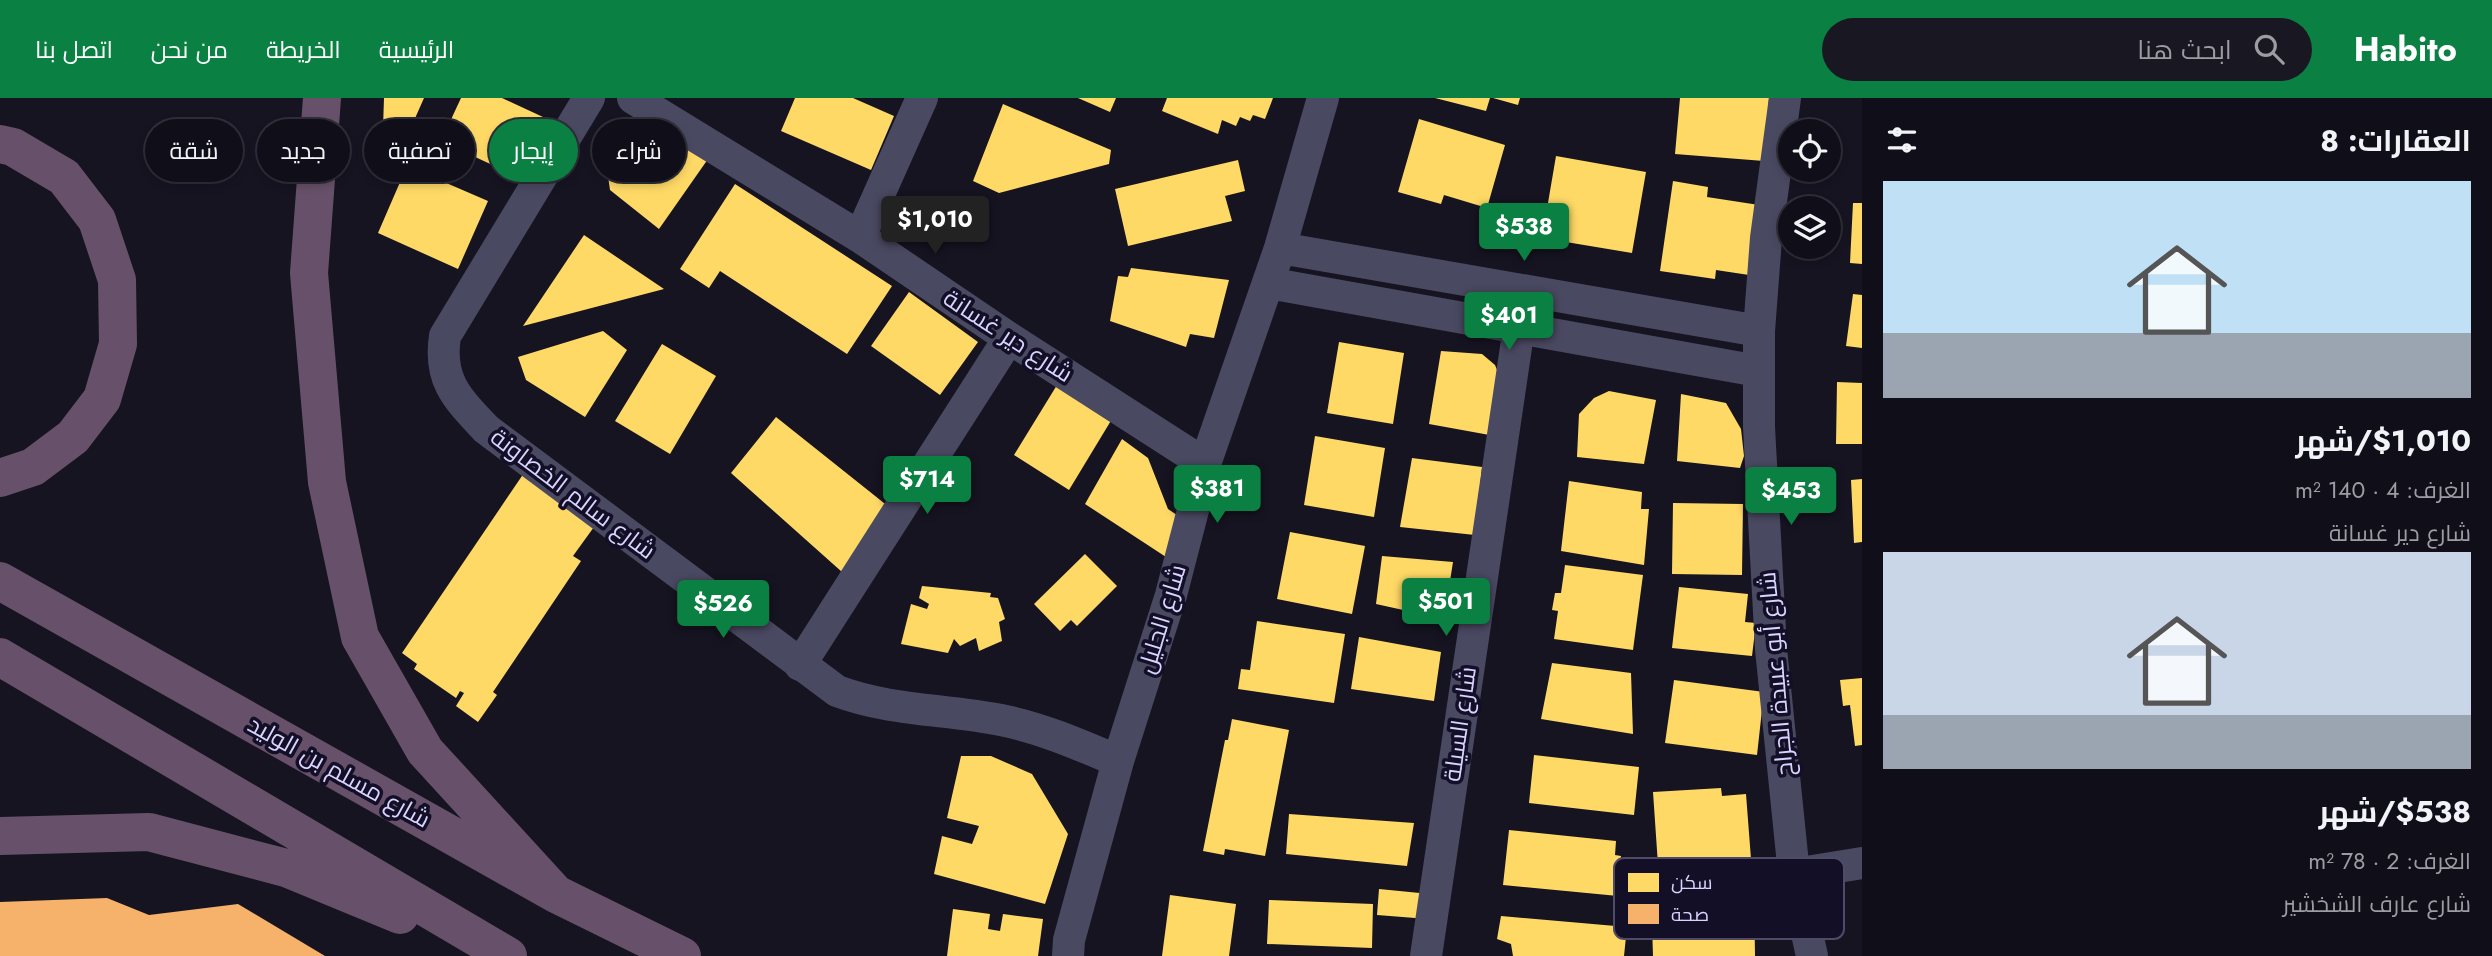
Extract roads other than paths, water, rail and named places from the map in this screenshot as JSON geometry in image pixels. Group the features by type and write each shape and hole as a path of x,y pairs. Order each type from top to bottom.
{"highway":[{"path":"322,98 309,273 327,482 360,637 425,751 556,894"},
{"path":"0,144 13,147 64,177 97,220 117,280 118,331 118,344 102,399 73,437 33,467 0,478"},
{"name":"شارع مسلم بن الوليد","path":"0,581 556,894 682,956"},
{"path":"0,657 508,956"},
{"path":"0,836 149,832 286,868 500,956"}],"street":[{"name":"شارع سالم الخصاونة","path":"589,98 445,336 442,357 457,397 486,429 837,691 865,702 1001,720 1053,734 1118,761"},
{"name":"شارع دير غسانة","path":"633,98 860,237 1009,338 1205,464"},
{"path":"860,237 922,98"},
{"name":"شارع الجليل","path":"1065,951 1118,761 1171,595 1205,464 1280,248 1323,98"},
{"name":"شارع أبو عبيدة الجراح","path":"1786,98 1766,238 1758,371 1770,649 1792,858"},
{"path":"1280,248 1759,331"},
{"path":"1268,283 1758,371"},
{"name":"شارع السيلة","path":"1426,956 1519,327"},
{"path":"800,665 1009,338"},
{"path":"1844,866 1862,863"}]}
